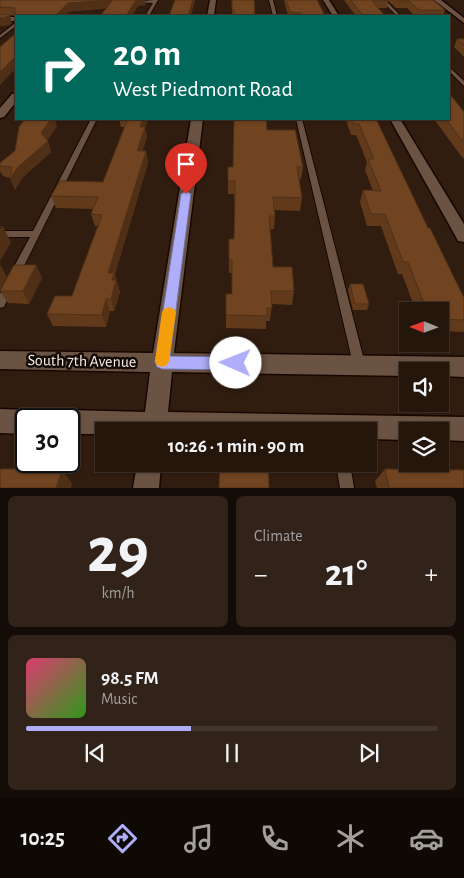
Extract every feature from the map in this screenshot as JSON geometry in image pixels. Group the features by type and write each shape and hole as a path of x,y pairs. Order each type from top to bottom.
{"street":[{"path":"211,15 213,0"},
{"path":"326,0 335,15"},
{"path":"437,0 464,21"},
{"path":"0,19 15,19"},
{"path":"0,115 15,97"},
{"path":"156,422 162,362 197,120"},
{"path":"396,120 464,237"},
{"name":"South 7th Avenue","path":"0,360 464,367"},
{"path":"0,421 15,422"},
{"path":"80,423 95,424"},
{"path":"377,429 464,429"},
{"path":"146,488 148,472"}],"lane":[{"path":"271,0 274,15"},
{"path":"383,0 398,15"},
{"path":"126,2 155,1"},
{"path":"148,15 155,1"},
{"path":"0,37 15,25"},
{"path":"450,69 464,84"},
{"path":"0,304 93,120"},
{"path":"299,120 359,364"},
{"path":"0,234 35,234"},
{"path":"344,472 346,488"}],"building":[{"path":"0,0 111,0 68,3 56,15 15,15 15,8 0,7"},
{"path":"113,0 136,0 127,15 101,15"},
{"path":"175,0 193,0 188,15 169,15"},
{"path":"232,0 254,0 255,15 234,15 234,10 232,10"},
{"path":"286,0 317,0 324,15 302,15 301,13 290,12"},
{"path":"351,0 389,1 372,1 384,15 362,15"},
{"path":"397,0 433,0 445,10 419,10 409,1"},
{"path":"0,14 9,15 0,18"},
{"path":"15,34 15,57 0,72 0,47"},
{"path":"457,39 464,39 464,45"},
{"path":"450,94 464,112 464,143 447,120 450,120"},
{"path":"24,120 50,120 41,133 48,141 18,167 10,178 12,167 0,166 0,163 15,151 19,127"},
{"path":"128,120 143,120 140,127 145,127 137,151 146,151 108,273 114,273 112,280 116,280 111,299 106,299 102,315 47,314 55,296 72,296 102,215 91,214 98,197 51,196 60,181 103,182"},
{"path":"234,120 266,120 267,130 295,130 303,167 297,167 302,198 273,197 275,216 269,216 273,267 292,267 294,291 271,291 272,308 267,308 267,316 226,315 226,294 232,294 232,260 229,259 229,239 234,239 235,181 228,181 228,167 233,167"},
{"path":"352,120 376,120 464,298 464,320 449,319 449,302 424,302 408,262 403,262 385,214 371,214 363,190 381,191 368,159 374,159 359,124 354,124"},
{"path":"14,265 36,265 23,291 0,291"},
{"path":"350,284 363,284 369,304 355,304"},
{"path":"0,469 15,469 15,473 61,473 56,488 0,488"},
{"path":"385,469 399,469 399,472 449,472 449,470 464,470 464,488 389,488"},
{"path":"220,472 268,472 269,488 219,488"}],"slow traffic":[{"path":"162,361 169,312"}],"route":[{"path":"186,194 162,362 236,363"}]}
